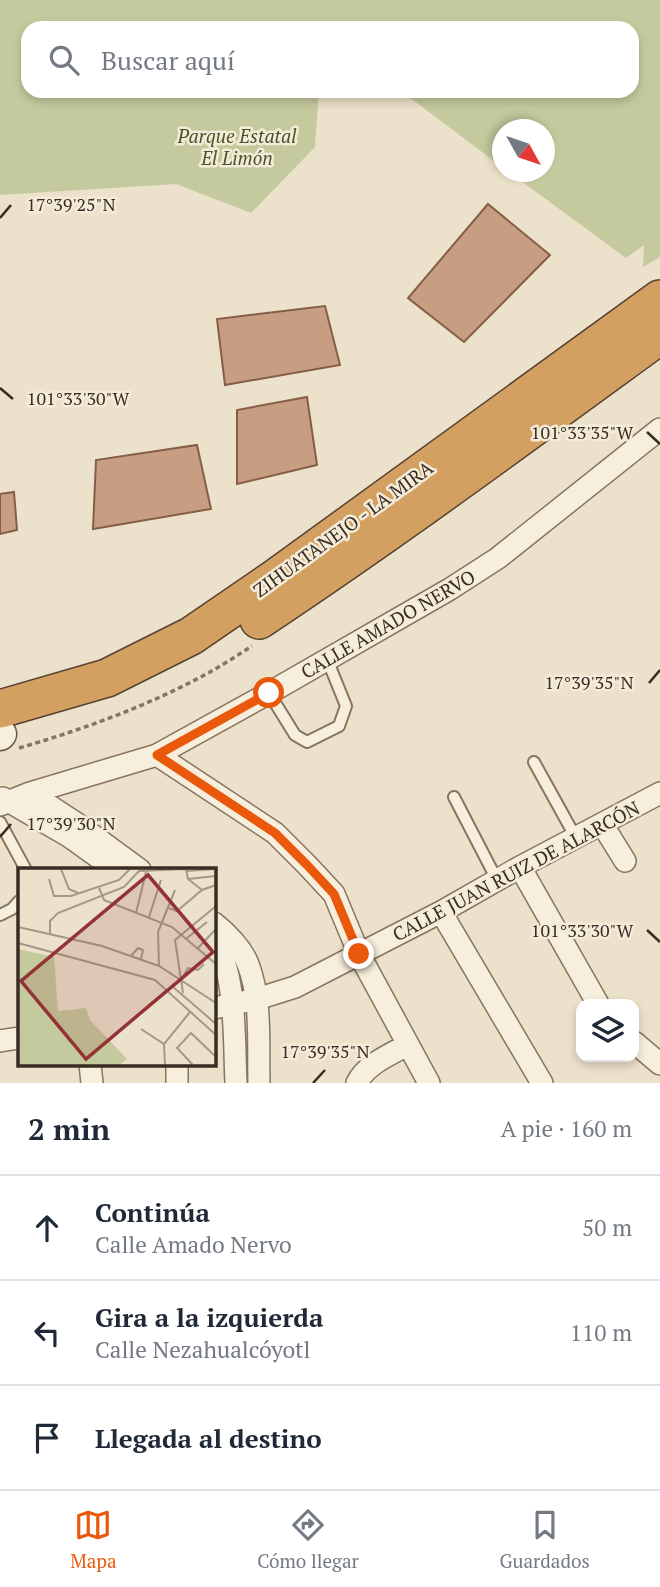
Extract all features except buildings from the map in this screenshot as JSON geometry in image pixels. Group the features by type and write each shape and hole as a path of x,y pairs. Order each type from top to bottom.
{"highway":[{"name":"ZIHUATANEJO - LA MIRA","path":"0,723 107,678 191,636 436,463 660,299"},
{"name":"ZIHUATANEJO - LA MIRA","path":"0,723 110,699 184,666 370,545 660,335"}],"street":[{"name":"CALLE AMADO NERVO","path":"10,799 157,755 269,693 450,589 498,558 660,429"},
{"path":"157,755 275,833 334,894 359,954 429,1083"},
{"name":"CALLE JUAN RUIZ DE ALARCÓN","path":"223,1006 295,988 660,793"},
{"path":"10,799 113,868"},
{"path":"10,799 76,823 138,868"},
{"path":"602,824 625,860"},
{"path":"520,867 595,999"},
{"path":"441,912 542,1083"},
{"path":"215,924 248,962 257,999 259,1083"},
{"path":"215,944 220,950 226,970 223,1006 236,1083"},
{"path":"0,1041 18,1038"},
{"path":"357,1083 362,1073 407,1045"},
{"path":"639,1046 660,1064"}],"lane":[{"path":"269,693 295,735 307,741 339,726 346,706 327,659"},
{"path":"534,762 576,838"},
{"path":"454,797 497,880"},
{"path":"0,822 25,868"},
{"path":"0,915 18,902"}],"green space":[{"name":"Parque Estatal El Limón","path":"0,0 660,0 660,257 643,267 644,245 626,258 523,182 555,182 555,119 492,119 492,159 410,98 639,98 639,21 21,21 21,98 318,98 315,147 251,213 176,184 0,195"}],"route":[{"path":"269,693 157,755 275,833 334,894 359,954"}]}
